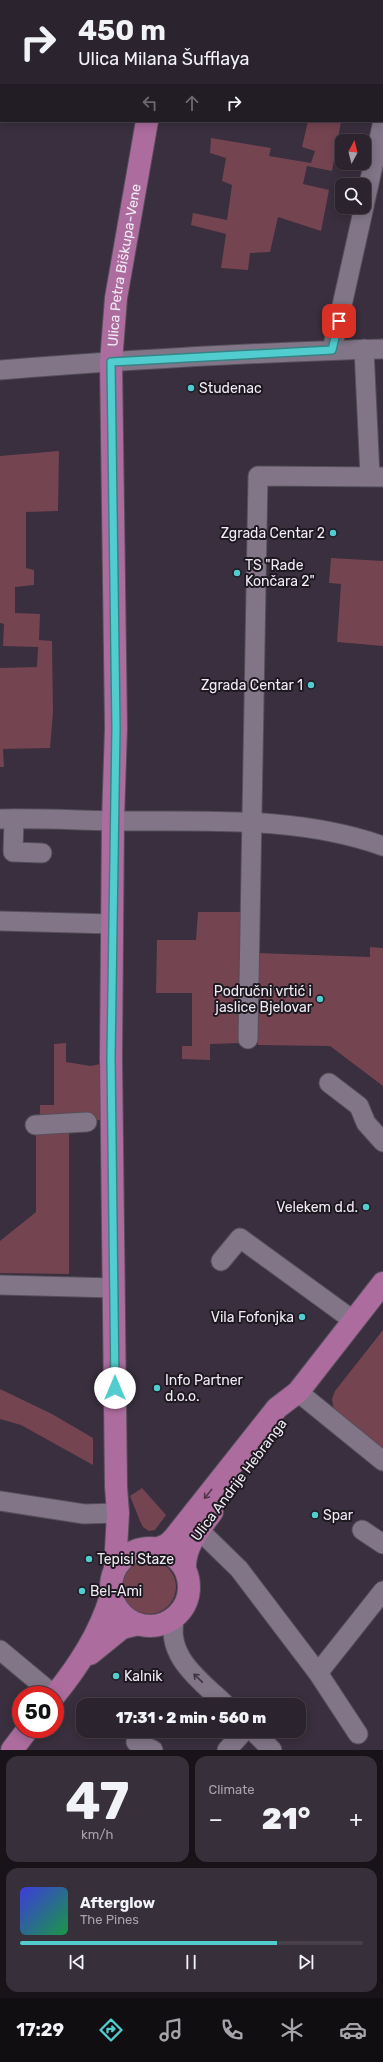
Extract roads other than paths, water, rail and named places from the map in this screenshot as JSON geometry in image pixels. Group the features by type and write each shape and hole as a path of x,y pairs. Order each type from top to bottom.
{"main road":[{"name":"Ulica Petra Biškupa-Vene","path":"115,1568 118,1513 116,1487 111,1057 113,820 116,728 111,362 116,298 147,122"},
{"name":"Ulica Andrije Hebranga","path":"153,1548 168,1544 174,1538 277,1408 298,1392 383,1283"},
{"name":"Ulica Andrije Hebranga","path":"185,1568 187,1548 199,1530 290,1413 298,1392"},
{"name":"Ulica Petra Biškupa-Vene","path":"118,1513 130,1534 137,1542 153,1548"},
{"path":"153,1548 171,1553 179,1560 185,1568 189,1581 188,1595 184,1607 175,1617 164,1624 151,1626 138,1624 126,1618 117,1609 111,1596 110,1587 115,1568 123,1557 135,1550 153,1548"},
{"path":"61,1686 80,1663 98,1631 111,1596"},
{"path":"80,1663 122,1628 138,1624"},
{"path":"12,1750 21,1738"}],"street":[{"path":"370,178 383,122"},
{"path":"332,350 362,214"},
{"path":"248,1039 250,822 258,476 376,476 364,349"},
{"path":"0,370 111,362 332,350 383,349"},
{"path":"42,853 13,852 7,819 250,822 310,828 368,840 383,846"},
{"path":"0,921 112,924"},
{"path":"329,1083 359,1106 366,1123 383,1142"},
{"path":"35,1125 87,1122"},
{"path":"221,1261 240,1238 354,1321"},
{"path":"0,1285 114,1288"},
{"path":"298,1392 383,1461"},
{"path":"0,1501 84,1514 118,1513"},
{"path":"199,1530 239,1568 318,1673 358,1734"},
{"path":"362,1530 383,1544"},
{"path":"318,1673 383,1591"},
{"path":"175,1617 172,1632 175,1648 189,1668 219,1698"},
{"path":"0,1650 43,1686"},
{"path":"227,1750 238,1738"},
{"path":"260,1738 272,1750"},
{"path":"136,1742 153,1750"}],"place":[{"name":"Studenac","path":"191,388"},
{"name":"Zgrada Centar 2","path":"333,533"},
{"name":"TS \"Rade Končara 2\"","path":"237,573"},
{"name":"Zgrada Centar 1","path":"311,685"},
{"name":"Područni vrtić i jaslice Bjelovar","path":"320,999"},
{"name":"Velekem d.d.","path":"366,1207"},
{"name":"Vila Fofonjka","path":"302,1317"},
{"name":"Info Partner d.o.o.","path":"157,1388"},
{"name":"Spar","path":"315,1515"},
{"name":"Tepisi Staze","path":"89,1559"},
{"name":"Bel-Ami","path":"82,1591"},
{"name":"Kalnik","path":"116,1676"}]}
